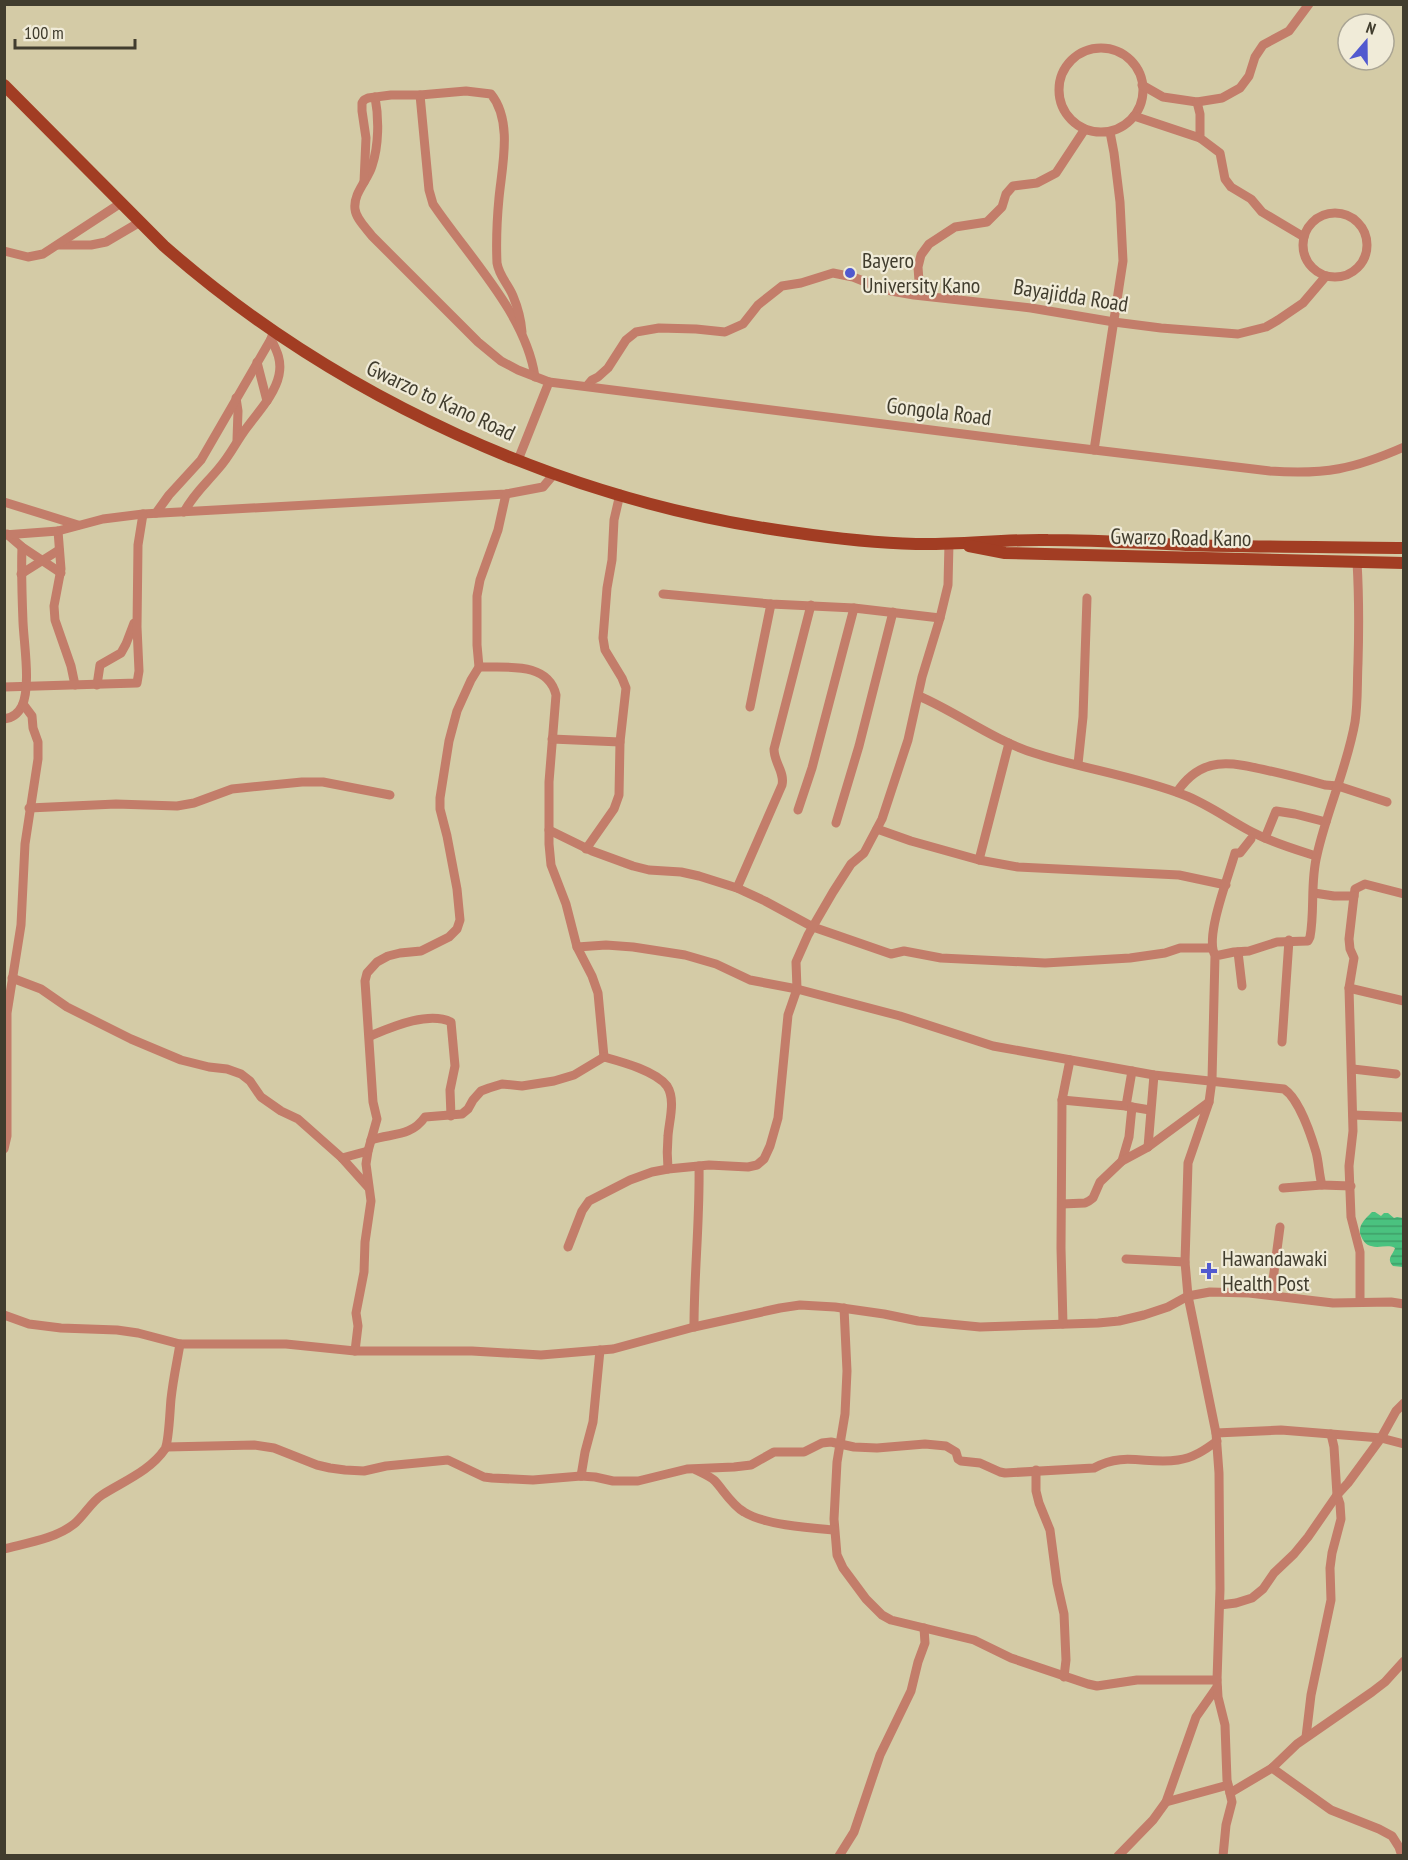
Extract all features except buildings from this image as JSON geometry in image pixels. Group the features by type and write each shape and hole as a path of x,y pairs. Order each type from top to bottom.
{"main road":[{"name":"Gwarzo to Kano Road","path":"7,89 140,222 191,269 272,335 358,385 455,432 554,474 620,494 709,516 790,532 915,544 954,543"},
{"path":"954,543 1048,540 1404,548"},
{"name":"Gwarzo Road Kano","path":"954,543 1005,553 1404,563"}],"street":[{"path":"1142,85 1163,98 1197,102 1222,98 1240,88 1249,76 1263,45 1289,31 1309,4"},
{"path":"1098,48 1116,52 1132,62 1139,73 1142,85 1139,109 1134,116 1122,127 1110,132 1085,129 1074,123 1060,102 1060,78 1066,66 1075,57 1098,48"},
{"path":"364,182 366,138 362,103 368,98 466,91 491,94 497,101 505,148 499,197 498,270 513,294 535,377"},
{"path":"420,95 429,190 433,204 486,276 522,332"},
{"path":"364,182 373,164 376,150 375,97"},
{"path":"1197,102 1200,114 1200,138"},
{"path":"1134,116 1200,138 1220,153 1225,179 1232,187 1251,199 1262,212 1304,237"},
{"path":"920,295 918,267 921,255 929,244 955,227 987,222 1002,207 1006,194 1013,186 1037,183 1056,173 1085,129"},
{"path":"1094,450 1123,261 1123,235 1110,132"},
{"name":"Gongola Road","path":"364,182 354,207 357,217 372,236 442,308 501,361 549,382 1298,473 1340,470 1404,447"},
{"path":"4,251 35,257 59,245 121,203"},
{"path":"1325,214 1346,215 1356,221 1366,239 1363,260 1348,274 1337,277 1326,276 1310,265 1305,256 1304,237 1308,227 1325,214"},
{"path":"59,245 92,245 106,242 140,222"},
{"name":"Bayajidda Road","path":"587,386 608,368 626,340 636,332 659,328 725,332 743,324 758,305 782,286 833,273 842,273 891,291 1031,308 1114,322 1220,334 1238,334 1266,327 1303,303 1326,276"},
{"path":"156,513 201,460 272,335"},
{"path":"184,512 194,494 220,467 267,401 279,375 280,365 272,335"},
{"path":"257,362 267,401"},
{"path":"518,459 549,382"},
{"path":"236,398 237,441"},
{"path":"6,535 58,531 121,516 143,514 506,494 543,487 554,474"},
{"path":"355,1351 356,1313 364,1272 365,1242 371,1201 366,1164 377,1119 365,981 372,967 388,956 421,951 450,937 457,929 460,920 457,889 440,810 440,798 449,741 457,711 479,667 478,588 498,530 506,494"},
{"path":"586,849 610,816 619,795 620,742 626,688 605,650 603,638 614,520 620,494"},
{"path":"4,502 78,525"},
{"path":"4,687 136,684 138,682 138,545 143,514"},
{"path":"58,531 61,573 54,606 55,620 75,685"},
{"path":"6,535 61,573"},
{"path":"568,1247 582,1211 589,1201 630,1180 668,1169 709,1165 748,1167 757,1165 764,1159 778,1118 788,1015 797,989 796,962 813,927 851,864 864,853 877,829 894,784 940,618 948,585 954,543"},
{"path":"4,719 12,718 18,713 23,704 25,686 22,547"},
{"path":"21,574 59,550"},
{"path":"549,830 586,849 641,868 699,876 737,888 813,927 891,954 904,951 941,958 1045,963 1130,958 1180,948 1238,952 1289,940 1308,941 1316,856 1349,749 1356,708 1359,611 1357,562"},
{"path":"663,594 771,604 854,608 940,618"},
{"path":"1078,764 1083,717 1087,598"},
{"path":"750,707 771,604"},
{"path":"737,888 782,785 783,778 774,749 811,605"},
{"path":"798,810 812,768 854,608"},
{"path":"836,823 893,612"},
{"path":"97,684 100,665 121,653 137,615"},
{"path":"479,667 532,670 543,674 550,680 556,695 549,830 551,865 566,904 578,947 598,993 604,1057"},
{"path":"919,696 988,733 1033,753 1154,783 1205,805 1278,844 1316,856"},
{"path":"4,1149 7,1136 7,1013 23,908 25,844 38,759 38,742 32,716 23,704"},
{"path":"552,739 620,742"},
{"path":"979,860 1009,743"},
{"path":"1177,792 1183,783 1199,769 1212,764 1227,763 1338,786 1387,802"},
{"path":"29,808 116,804 177,806 194,803 232,789 302,782 323,782 390,795"},
{"path":"1265,838 1276,811 1326,822"},
{"path":"877,829 979,860 1018,867 1179,875 1226,885"},
{"path":"1223,1856 1226,1825 1232,1802 1229,1789 1225,1725 1217,1683 1220,1605 1219,1473 1216,1437 1188,1296 1185,1262 1188,1163 1209,1102 1212,1080 1215,919 1235,853 1240,853 1251,839"},
{"path":"1360,1302 1360,1252 1351,1217 1349,1166 1353,1131 1353,1069 1349,988 1354,969 1354,958 1349,939 1355,889 1365,884 1404,894"},
{"path":"1314,893 1354,896"},
{"path":"1282,1042 1289,940"},
{"path":"578,947 606,945 633,947 685,955 716,964 750,980 797,989 910,1019 993,1046 1154,1075 1284,1089 1298,1107 1317,1154 1322,1185"},
{"path":"1238,952 1242,986"},
{"path":"12,978 41,989 67,1007 139,1042 193,1063 241,1074 250,1081 261,1097 281,1111 298,1119 342,1158 370,1189"},
{"path":"1349,988 1404,1001"},
{"path":"370,1036 401,1024 429,1018 451,1022 455,1066 450,1090 451,1116"},
{"path":"371,1140 411,1131 418,1127 425,1117 462,1114 466,1112 481,1091 489,1088 502,1084 522,1086 554,1081 574,1075 604,1057 625,1063 658,1078 669,1088 671,1114 668,1169"},
{"path":"1063,1324 1060,1248 1062,1100 1070,1060"},
{"path":"1353,1069 1396,1074"},
{"path":"1122,1161 1129,1137 1132,1071"},
{"path":"1148,1147 1154,1075"},
{"path":"1062,1100 1150,1110"},
{"path":"1062,1204 1089,1201 1093,1198 1100,1182 1122,1161 1148,1147 1209,1102"},
{"path":"1353,1115 1404,1117"},
{"path":"342,1158 368,1151"},
{"path":"694,1327 694,1279 700,1200 699,1166"},
{"path":"1283,1188 1322,1185 1350,1186"},
{"path":"1271,1295 1280,1227"},
{"path":"1126,1259 1185,1262"},
{"path":"4,1316 29,1324 138,1333 180,1344 286,1344 355,1351 472,1351 541,1355 613,1349 694,1327 800,1305 844,1308 918,1322 963,1327 1007,1327 1119,1321 1168,1307 1188,1296 1227,1292 1333,1303 1404,1304"},
{"path":"844,1308 847,1371 845,1414 836,1480 834,1530 837,1555 843,1568 866,1599 882,1615 891,1620 974,1640 1011,1658 1097,1686 1137,1680 1217,1683"},
{"path":"4,1549 62,1532 72,1526 85,1515 100,1496 147,1468 167,1447 171,1397 180,1344"},
{"path":"581,1476 593,1422 600,1350"},
{"path":"1220,1605 1252,1598 1263,1589 1274,1573 1308,1538 1337,1495 1382,1438 1396,1411 1404,1403"},
{"path":"696,1470 703,1467 744,1466 758,1462 774,1452 804,1452 822,1443 877,1448 936,1445 951,1448 962,1461 984,1464 1000,1472 1094,1468 1103,1462 1125,1458 1144,1461 1178,1460 1196,1455 1216,1437 1281,1430 1382,1438 1404,1444"},
{"path":"1306,1737 1311,1695 1331,1600 1332,1554 1341,1519 1331,1434"},
{"path":"167,1447 254,1446 274,1448 317,1465 364,1471 386,1466 448,1460 484,1477 533,1480 581,1476 613,1481 638,1481 687,1469 696,1470 714,1480 743,1512 790,1525 834,1530"},
{"path":"1036,1470 1036,1491 1050,1530 1055,1571 1064,1614 1066,1660 1064,1677"},
{"path":"839,1856 854,1832 880,1755 911,1691 925,1643 924,1628"},
{"path":"1166,1802 1229,1789 1272,1768 1306,1737 1385,1682 1404,1661"},
{"path":"1118,1856 1153,1820 1166,1802 1196,1717 1217,1683"},
{"path":"1272,1768 1331,1810 1392,1836 1402,1856"}],"shaded area":[{"path":"1372,1212 1381,1216 1388,1213 1394,1218 1403,1218 1403,1267 1393,1266 1391,1263 1390,1259 1395,1248 1371,1246 1363,1240 1360,1232 1361,1226"}],"place":[{"name":"Bayero University Kano","path":"850,273"},
{"name":"Hawandawaki Health Post","path":"1209,1271"}]}
